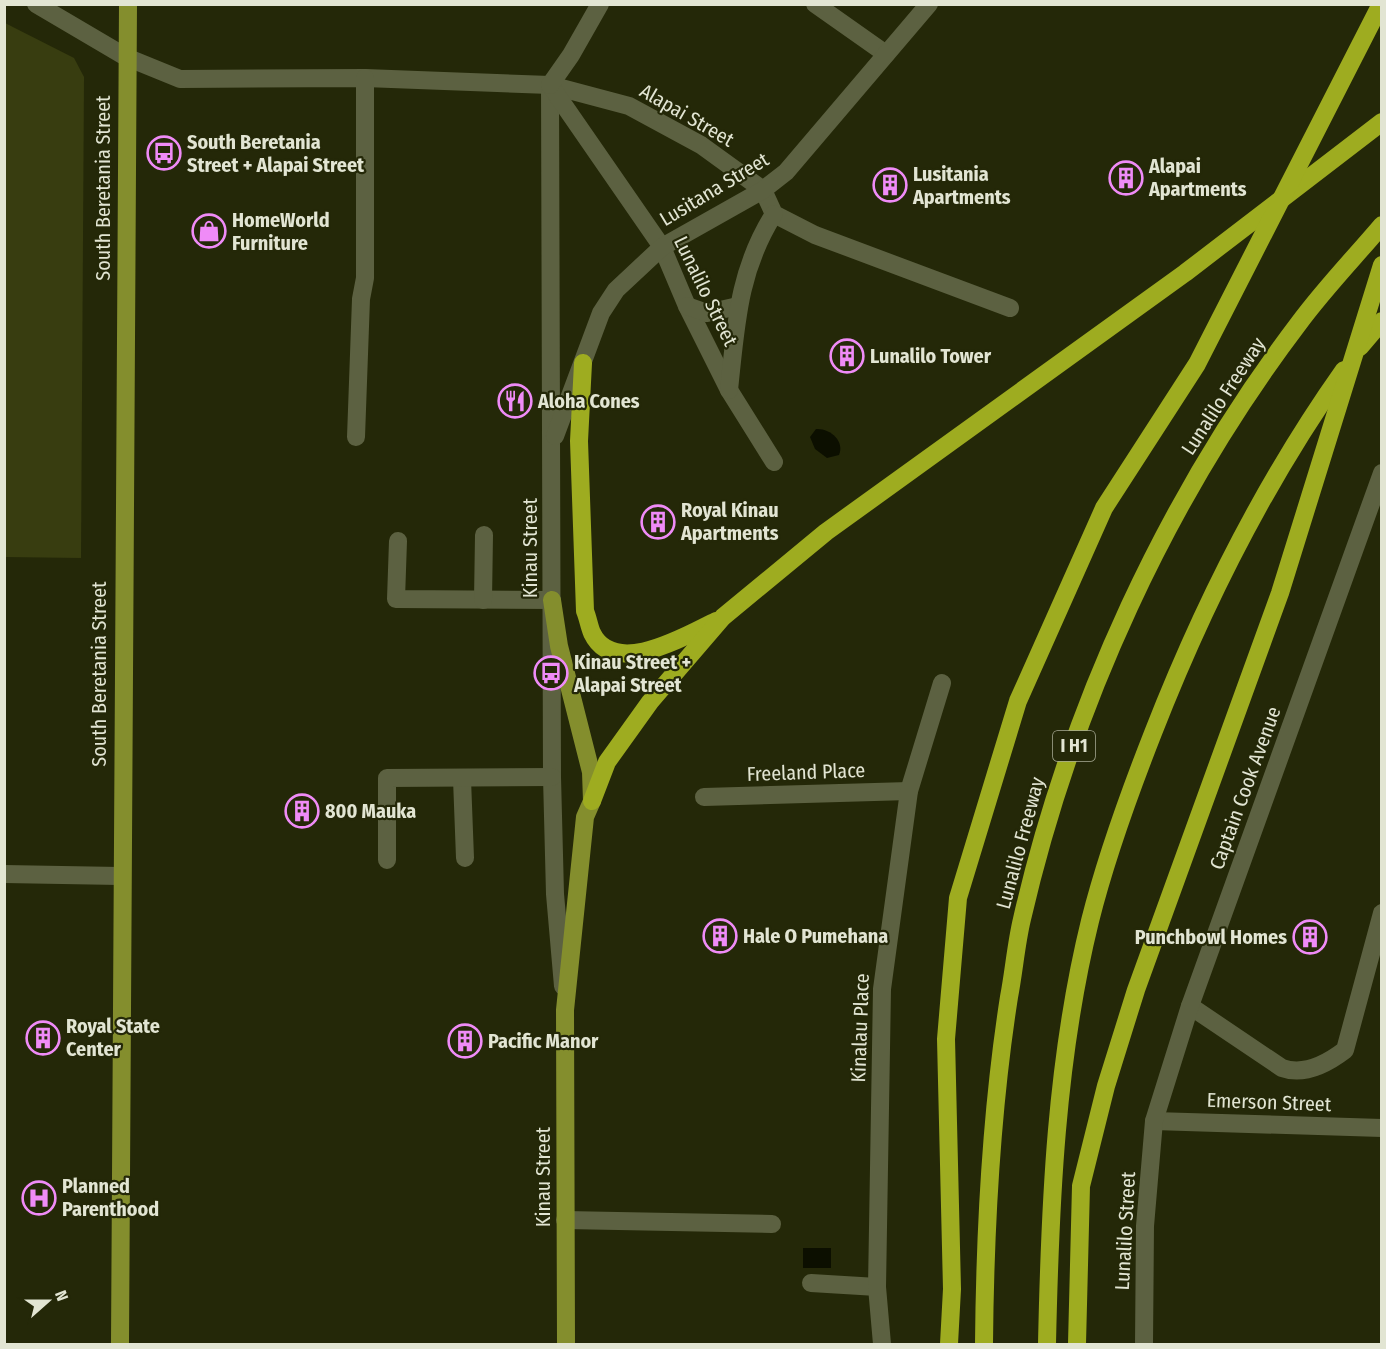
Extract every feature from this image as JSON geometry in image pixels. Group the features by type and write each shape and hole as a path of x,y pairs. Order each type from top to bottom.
{"highway":[{"path":"949,1344 952,1288 946,1039 958,898 1018,701 1104,508 1197,364 1381,4"},
{"path":"592,801 607,762 644,710 723,617 826,532 1185,273 1382,122"},
{"name":"Lunalilo Freeway","path":"984,1344 985,1244 997,1078 1022,920 1060,779 1114,642 1168,529 1221,436 1299,322 1382,225"},
{"path":"1077,1344 1081,1186 1106,1086 1136,990 1281,593 1382,265"},
{"path":"1047,1344 1055,1159 1068,1036 1090,921 1121,821 1165,702 1228,562 1308,420 1382,321"},
{"path":"583,363 579,441 585,611 593,636 608,649 629,654 655,651 723,617"}],"main road":[{"name":"South Beretania Street","path":"120,1344 120,876 128,4"},
{"name":"Kinau Street","path":"552,600 559,646 591,772 592,801 585,817 565,1010 566,1344"}],"street":[{"name":"Alapai Street","path":"36,4 126,57 180,79 365,78 550,85 629,106 701,145 763,190 774,214"},
{"path":"550,85 571,55 600,4"},
{"name":"Lusitana Street","path":"552,447 601,313 616,290 662,247 763,190 786,172 929,4"},
{"path":"822,7 886,54"},
{"path":"356,437 362,299 365,278 365,78"},
{"name":"Lunalilo Street","path":"550,85 662,247 687,306 729,390 774,462"},
{"name":"Kinau Street","path":"550,85 552,777 555,894 565,1010"},
{"path":"729,390 738,306 760,237 774,214 814,235 1010,308"},
{"path":"687,306 707,313 738,306"},
{"name":"Captain Cook Avenue","path":"1154,1121 1190,1006 1382,473"},
{"path":"483,600 484,535"},
{"path":"399,541 396,599 552,600"},
{"name":"Kinalau Place","path":"882,1344 877,1287 882,989 909,791 942,683"},
{"path":"387,860 387,778 552,777"},
{"path":"462,779 465,858"},
{"name":"Freeland Place","path":"704,797 909,791"},
{"path":"4,874 120,876"},
{"path":"1190,1006 1282,1068 1298,1071 1331,1061 1345,1050 1382,913"},
{"name":"Lunalilo Street","path":"1144,1344 1145,1226 1154,1121"},
{"name":"Emerson Street","path":"1154,1121 1382,1128"},
{"path":"566,1220 772,1224"},
{"path":"811,1283 877,1287"}],"green space":[{"path":"5,23 74,58 84,77 81,558 5,557"}],"shaded area":[{"path":"816,429 835,436 840,445 839,455 827,458 815,449 810,437"},
{"path":"803,1248 831,1248 831,1268 803,1268"}],"place":[{"name":"South Beretania Street + Alapai Street","path":"164,153"},
{"name":"Alapai Apartments","path":"1126,178"},
{"name":"Lusitania Apartments","path":"890,185"},
{"name":"HomeWorld Furniture","path":"209,231"},
{"name":"Lunalilo Tower","path":"847,356"},
{"name":"Aloha Cones","path":"515,401"},
{"name":"Royal Kinau Apartments","path":"658,522"},
{"name":"Kinau Street + Alapai Street","path":"551,673"},
{"name":"800 Mauka","path":"302,811"},
{"name":"Hale O Pumehana","path":"720,936"},
{"name":"Punchbowl Homes","path":"1310,937"},
{"name":"Royal State Center","path":"43,1038"},
{"name":"Pacific Manor","path":"465,1041"},
{"name":"Planned Parenthood","path":"39,1198"}]}
